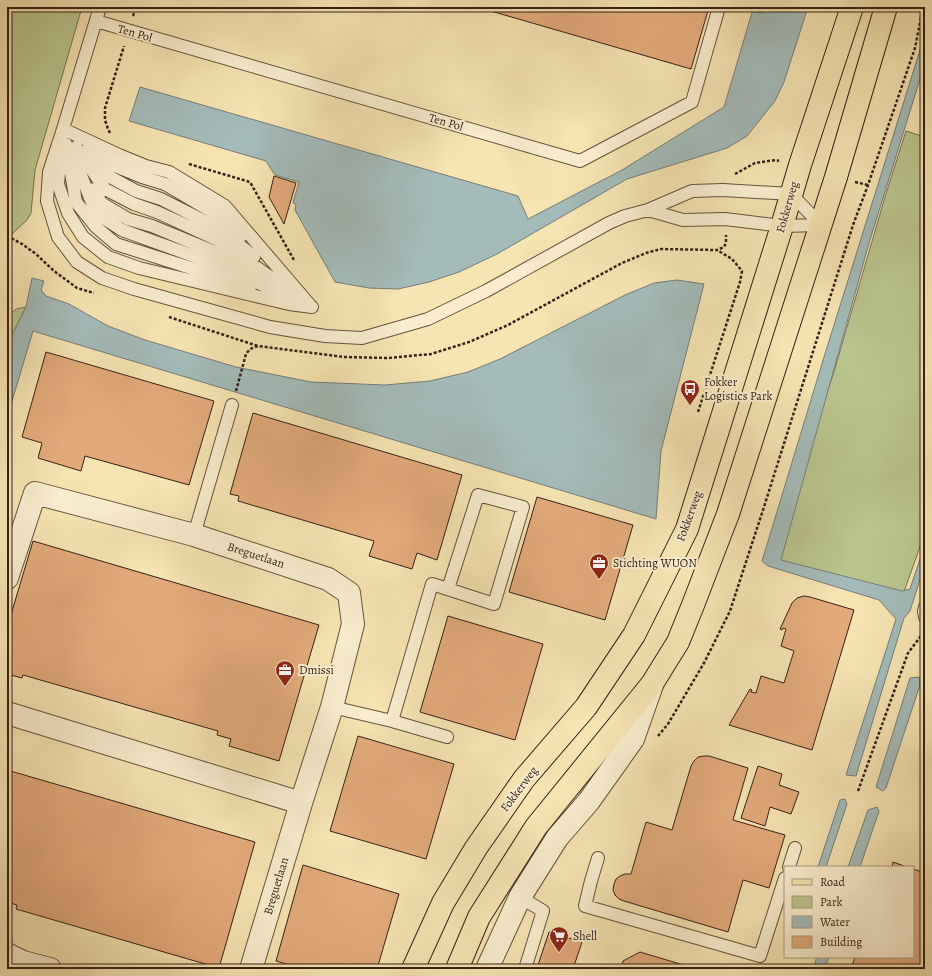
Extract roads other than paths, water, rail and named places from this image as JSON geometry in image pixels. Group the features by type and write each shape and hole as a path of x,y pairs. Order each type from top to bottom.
{"main road":[{"name":"Fokkerweg","path":"413,969 443,903 476,848 524,779 586,707 634,635 687,529 800,165 852,7"},
{"path":"457,969 479,917 536,827 652,684 678,642 728,514 836,177 886,7"}],"street":[{"name":"Breguetlaan","path":"7,578 34,493 194,535 328,579 350,593 353,624 332,707 301,803 251,969"},
{"path":"487,969 520,897 557,838 589,801 634,739 652,684"},
{"path":"7,714 301,803"},
{"path":"7,954 8,956 23,962 50,969"}],"lane":[{"path":"100,7 49,172 47,201 58,237 77,262 102,278 134,289 270,327 325,336 362,338 428,319 486,291 609,223 625,216 648,210 692,191 723,190 791,194 821,225"},
{"name":"Ten Pol","path":"96,22 580,161 692,102 719,7"},
{"path":"63,129 132,161 168,172 225,206 312,307"},
{"path":"63,129 110,176 136,191 160,199 220,229 312,307"},
{"path":"63,129 101,203 128,219 152,226 215,252 312,307"},
{"path":"63,129 76,202 96,227 116,244 312,307"},
{"path":"648,210 683,220 725,219 782,226 821,225"},
{"path":"194,535 232,405"},
{"path":"392,721 432,584 494,604 523,507 478,495 448,589"},
{"path":"925,607 925,617"},
{"path":"332,707 392,721 447,737"},
{"path":"789,866 795,848"},
{"path":"598,858 585,906 760,956 784,881"},
{"path":"520,897 543,911 525,969"}],"water":[{"path":"766,7 808,7 784,82 775,101 747,136 727,148 627,179 497,254 459,272 429,282 398,289 369,288 335,282 295,210 296,204 293,203 299,182 275,175 266,161 129,121 140,87 518,196 528,219 622,170 724,107 753,9 761,13"},
{"path":"925,34 925,63 869,243 781,560 902,591 910,589 925,544 925,564 910,611 904,618 856,776 846,775 896,619 879,600 768,566 762,561"},
{"path":"32,278 44,281 41,290 46,296 69,304 108,326 145,340 236,367 311,382 385,385 430,381 468,372 500,359 625,295 654,283 677,280 704,284 661,451 656,519 33,331 7,418 7,352 12,335 26,307"},
{"path":"919,677 920,685 886,788 883,791 876,787 910,678"},
{"path":"845,799 847,804 826,866 818,866 840,800"},
{"path":"877,807 879,811 860,866 848,866 868,810"},
{"path":"817,958 829,958 825,969 818,969 815,962"}],"place":[{"name":"Fokker Logistics Park","path":"690,406"},
{"name":"Stichting WUON","path":"599,580"},
{"name":"Dmissi","path":"285,687"},
{"name":"Shell","path":"559,953"}]}
